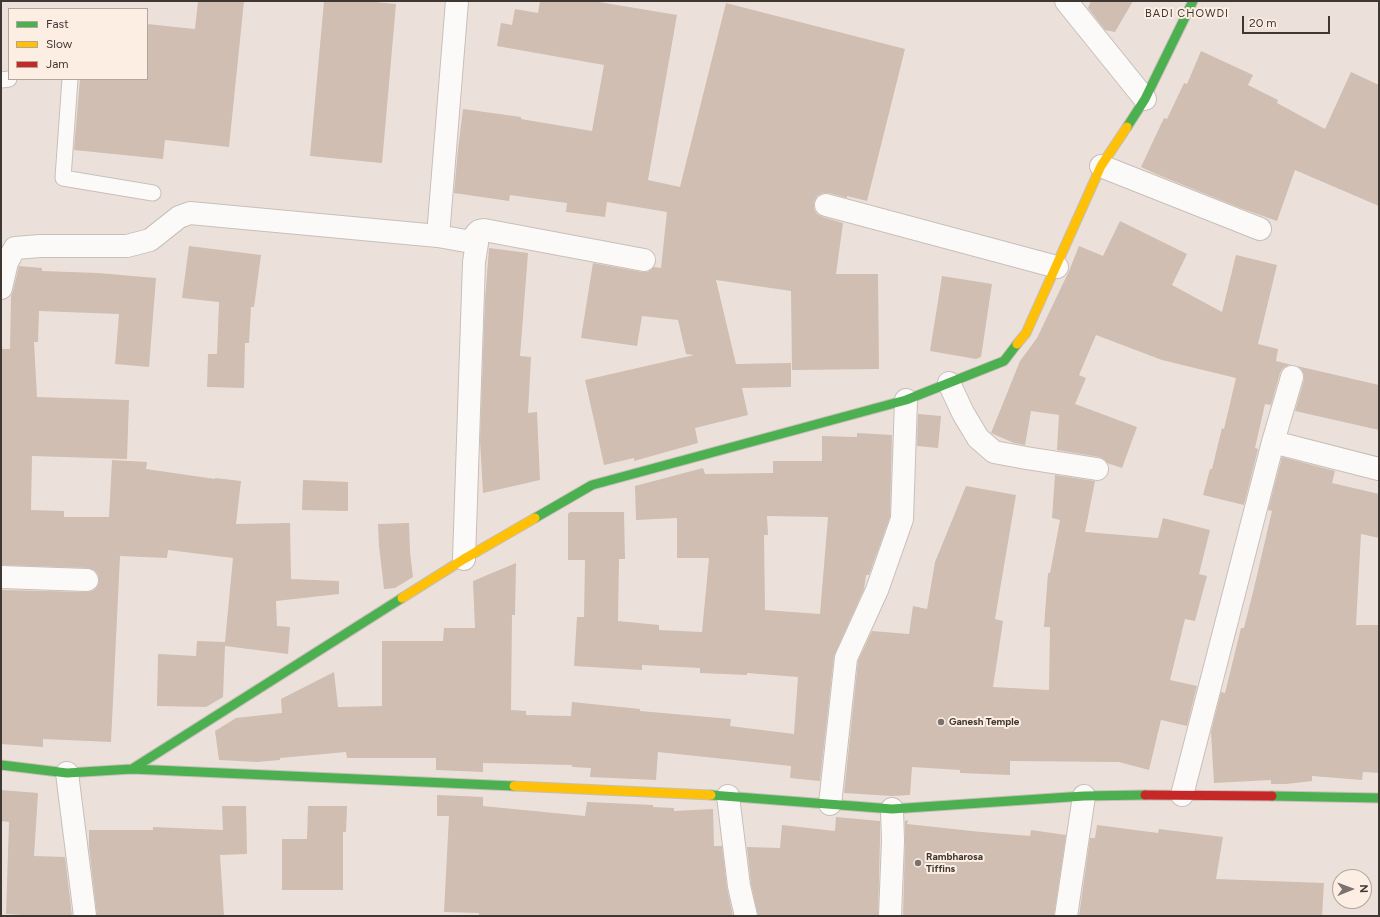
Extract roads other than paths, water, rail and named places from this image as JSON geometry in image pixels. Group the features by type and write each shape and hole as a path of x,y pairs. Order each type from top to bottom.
{"street":[{"path":"438,236 457,1"},
{"path":"1066,1 1145,99"},
{"path":"132,769 464,559 592,485 906,400 1004,361 1026,333 1101,166 1145,99 1193,1"},
{"path":"1101,166 1260,229"},
{"path":"826,205 1057,266"},
{"path":"1,288 7,262 15,248 40,246 127,246 150,240 179,217 190,213 438,236 477,243"},
{"path":"464,559 474,262 477,243 476,234 479,231 484,230 644,260"},
{"path":"1182,795 1273,442 1292,377"},
{"path":"949,383 963,413 978,438 994,452 1097,469"},
{"path":"830,804 846,658 877,590 902,519 906,400"},
{"path":"1273,442 1379,469"},
{"path":"1,577 87,580"},
{"path":"1,765 67,773 132,769 728,796 892,809 1084,796 1182,795 1379,798"},
{"path":"67,773 85,916"},
{"path":"728,796 739,886 746,916"},
{"path":"1066,916 1084,796"},
{"path":"890,916 893,841 892,809"}],"lane":[{"path":"70,80 63,178 153,192"}],"place":[{"name":"Ganesh Temple","path":"941,722"},
{"name":"Rambharosa Tiffins","path":"918,863"}],"district":[{"name":"BADI CHOWDI","path":"1187,14"}]}
